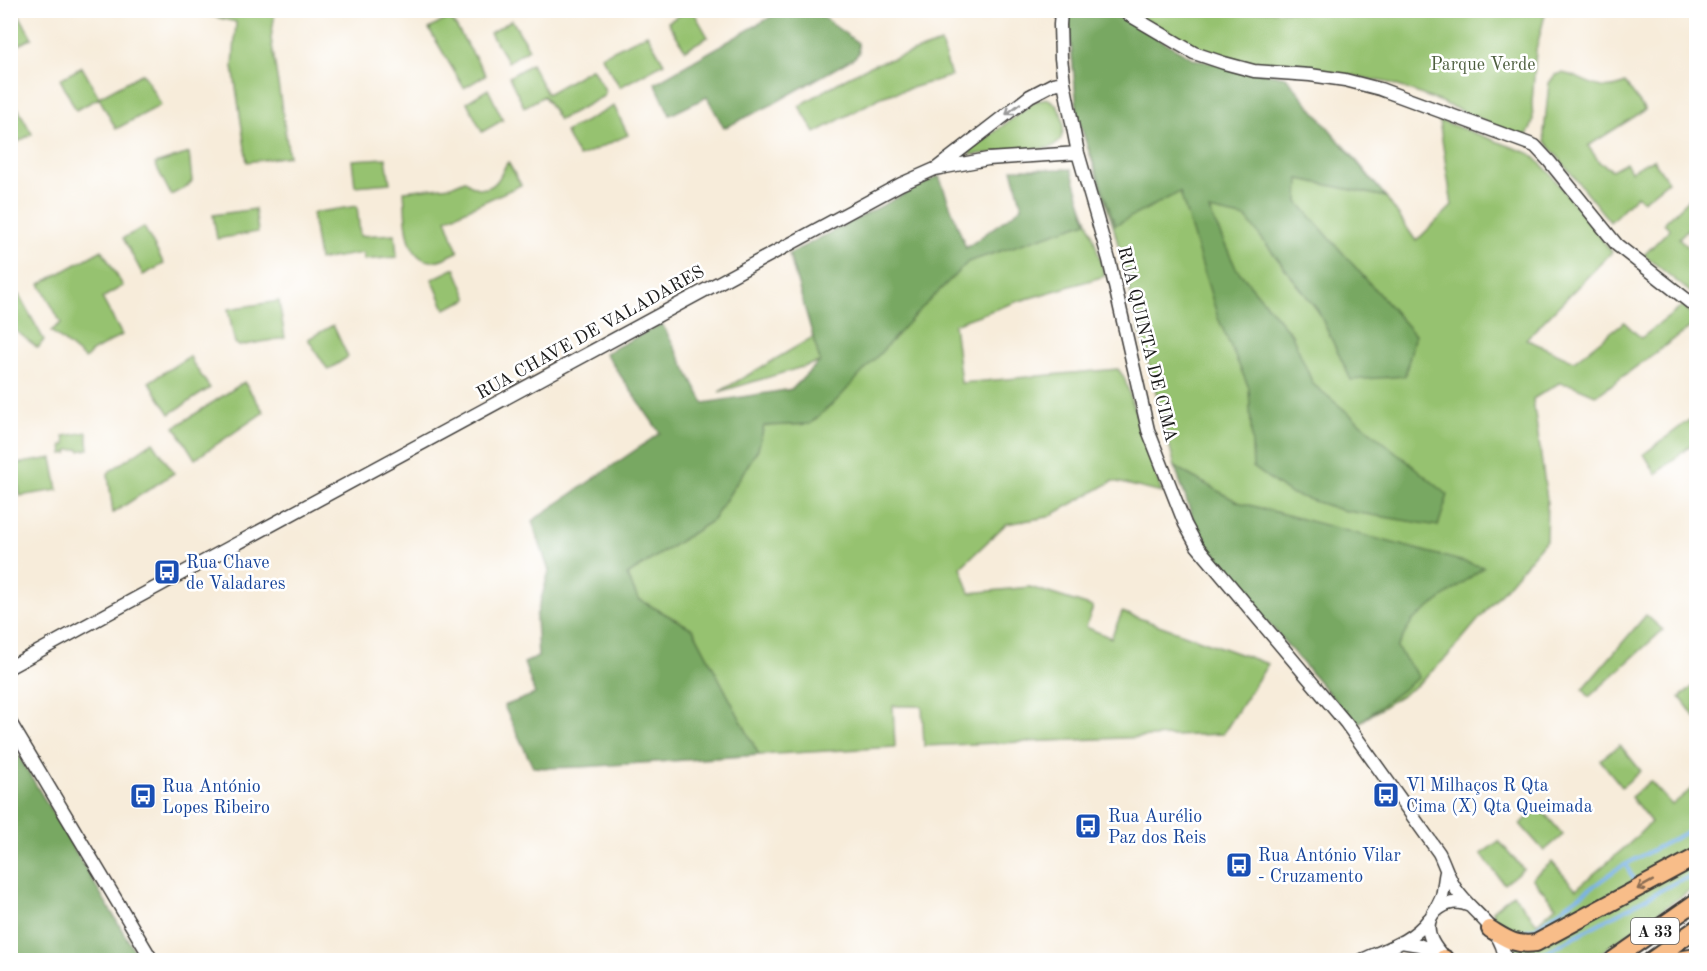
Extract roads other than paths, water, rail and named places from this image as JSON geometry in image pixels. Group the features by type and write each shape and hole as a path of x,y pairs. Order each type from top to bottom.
{"highway":[{"path":"1490,928 1513,942 1536,943 1696,857"},
{"name":"A 33","path":"1613,960 1696,902"},
{"name":"A 33","path":"1652,960 1696,929"},
{"path":"1678,960 1696,957"}],"street":[{"name":"RUA QUINTA DE CIMA","path":"1056,10 1060,25"},
{"name":"RUA QUINTA DE CIMA","path":"1061,10 1064,82 1078,153 1110,260 1148,430 1190,535 1204,555 1346,723 1439,854 1446,872 1460,894 1502,945 1504,959"},
{"path":"1120,10 1194,53 1224,63 1254,71 1345,80 1380,89 1535,146 1617,245 1696,307"},
{"path":"935,169 1030,96 1053,84 1064,82"},
{"name":"RUA CHAVE DE VALADARES","path":"10,667 875,198 935,169 988,159 1078,153"},
{"path":"10,722 152,960"},
{"path":"1444,958 1434,946 1429,934 1429,924 1443,893 1446,872"},
{"path":"1362,960 1418,932 1433,914 1451,902 1459,902 1473,908"},
{"path":"1401,942 1419,945 1444,958"}],"waterway":[{"path":"1522,932 1535,928 1617,869 1696,827"},
{"path":"1626,865 1634,881"},
{"path":"1525,959 1548,951 1678,881 1696,875"}],"place":[{"name":"Rua Chave de Valadares","path":"167,572"},
{"name":"Vl Milhaços R Qta Cima (X) Qta Queimada","path":"1386,795"},
{"name":"Rua António Lopes Ribeiro","path":"143,796"},
{"name":"Rua Aurélio Paz dos Reis","path":"1088,826"},
{"name":"Rua António Vilar - Cruzamento","path":"1239,865"}],"park label":[{"name":"Parque Verde","path":"1483,64"}]}
